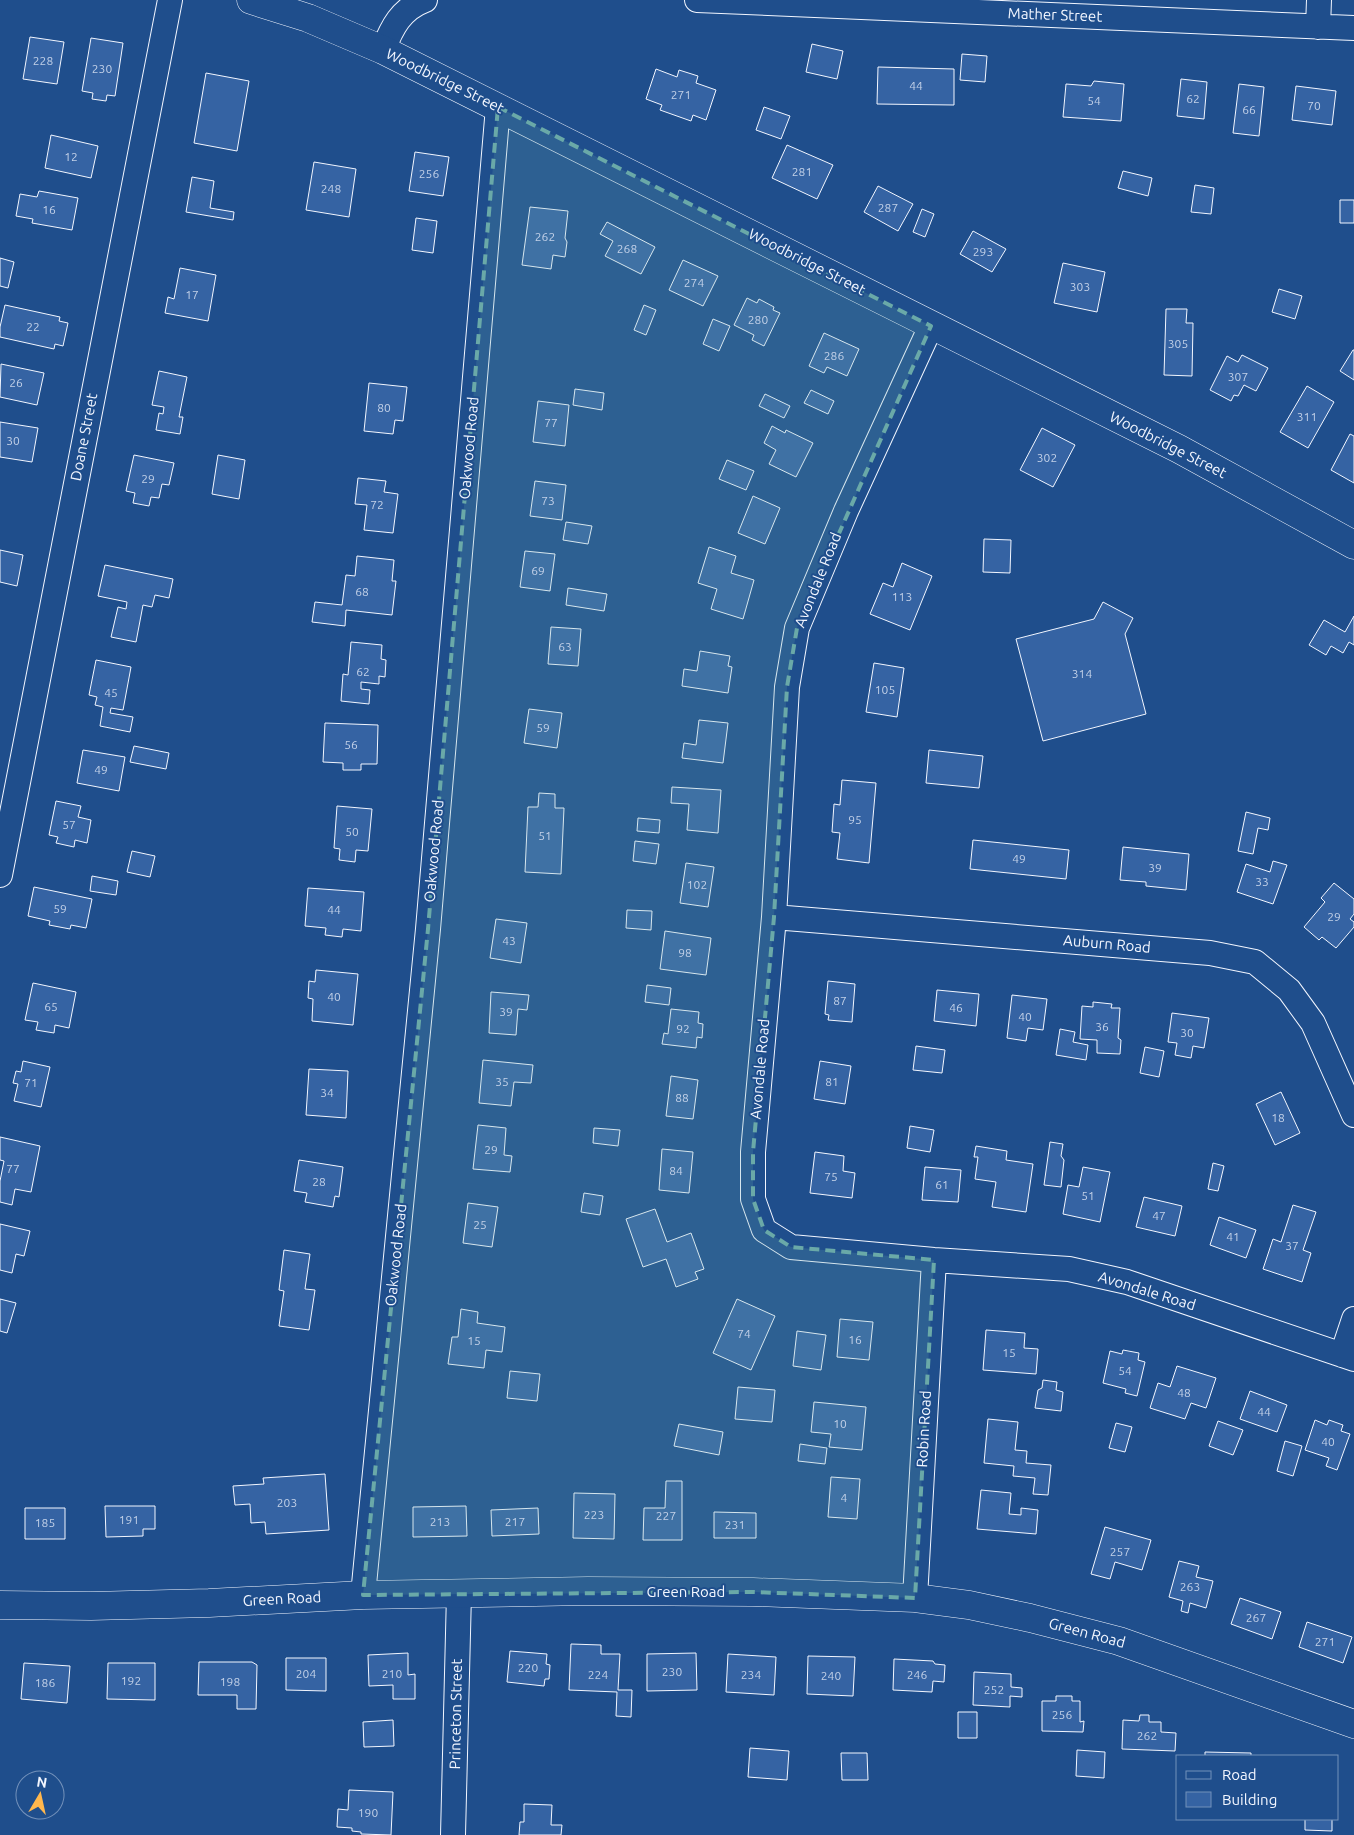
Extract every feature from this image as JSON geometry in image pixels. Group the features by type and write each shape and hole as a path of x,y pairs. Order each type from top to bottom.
{"street":[{"name":"Doane Street","path":"0,875 170,0"},
{"name":"Woodbridge Street","path":"251,0 308,18 383,50 1179,449 1354,545"},
{"path":"383,50 392,26 414,4 425,0"},
{"name":"Mather Street","path":"697,0 914,5 1354,28"},
{"path":"1318,26 1319,0"},
{"name":"Oakwood Road","path":"363,1595 428,929 498,107"},
{"name":"Avondale Road","path":"931,326 846,510 797,628 786,687 774,917 753,1152 753,1200 764,1230 791,1247 934,1260 1069,1269 1127,1282 1348,1357"},
{"name":"Auburn Road","path":"774,917 1210,953 1255,962 1288,990 1313,1023 1354,1115"},
{"name":"Robin Road","path":"915,1598 934,1260"},
{"path":"1348,1357 1354,1319"},
{"name":"Green Road","path":"0,1605 91,1606 363,1595 588,1591 753,1592 915,1598 969,1605 1030,1618 1119,1641 1354,1724"},
{"name":"Princeton Street","path":"453,1835 459,1594"}],"highlighted area":[{"path":"498,107 931,326 797,628 787,687 774,917 753,1152 753,1199 764,1230 791,1247 934,1260 915,1598 753,1592 363,1595 428,929"}],"building":[{"path":"30,37 64,42 57,84 23,79"},
{"path":"91,38 123,43 115,96 107,95 106,101 92,99 93,93 82,91"},
{"path":"812,44 843,51 837,79 806,72"},
{"path":"962,54 987,56 985,82 960,80"},
{"path":"878,67 954,69 954,105 877,104"},
{"path":"656,69 677,77 679,70 698,76 696,83 716,90 706,120 693,115 691,121 660,110 662,105 646,99"},
{"path":"206,73 249,81 237,151 194,143"},
{"path":"1181,79 1207,82 1204,119 1177,116"},
{"path":"1094,81 1124,84 1121,121 1063,117 1066,84 1091,86"},
{"path":"1239,84 1264,87 1259,136 1233,133"},
{"path":"1296,86 1336,91 1332,125 1292,120"},
{"path":"764,107 790,116 781,139 756,130"},
{"path":"51,135 98,146 91,178 45,168"},
{"path":"787,145 833,165 817,199 772,178"},
{"path":"415,152 449,157 443,196 409,191"},
{"path":"314,162 356,169 349,217 306,210"},
{"path":"1123,171 1152,178 1148,196 1118,188"},
{"path":"192,177 214,181 210,208 234,212 233,220 186,212"},
{"path":"1195,185 1214,188 1211,214 1191,212"},
{"path":"878,186 913,204 898,231 864,212"},
{"path":"39,191 78,198 72,230 32,223 33,219 16,216 20,194 37,197"},
{"path":"1340,200 1354,200 1354,223 1340,223"},
{"path":"530,207 568,211 565,257 553,255 551,269 522,265"},
{"path":"922,209 934,214 925,237 913,232"},
{"path":"416,218 437,221 433,253 412,250"},
{"path":"607,222 655,247 641,274 605,256 613,241 600,234"},
{"path":"973,231 1006,249 992,272 960,254"},
{"path":"0,258 14,262 8,288 0,286"},
{"path":"683,260 718,276 703,306 669,290"},
{"path":"1063,263 1105,272 1097,312 1054,303"},
{"path":"180,268 216,275 208,321 165,313 168,297 174,299"},
{"path":"1279,289 1302,296 1295,319 1272,312"},
{"path":"747,298 757,303 759,299 774,307 773,310 780,313 764,346 752,340 754,335 734,325"},
{"path":"5,305 60,317 59,321 68,323 63,346 55,344 54,349 0,337 0,327"},
{"path":"644,305 656,310 646,335 634,330"},
{"path":"1166,309 1187,309 1186,323 1193,323 1192,376 1164,375"},
{"path":"713,319 730,326 719,351 703,344"},
{"path":"824,333 859,349 847,376 827,367 824,373 809,366"},
{"path":"1354,350 1354,380 1340,371"},
{"path":"1242,355 1268,368 1256,391 1244,385 1238,396 1234,395 1231,401 1210,390 1227,356 1238,362"},
{"path":"1,364 44,373 37,405 0,397"},
{"path":"159,371 187,377 179,417 183,417 180,434 156,430 159,413 163,414 164,407 152,405"},
{"path":"369,383 407,387 403,421 395,420 393,434 364,431"},
{"path":"1307,386 1334,402 1308,448 1280,432"},
{"path":"575,389 604,393 602,410 573,405"},
{"path":"811,390 834,401 828,414 804,403"},
{"path":"765,394 790,406 784,418 759,406"},
{"path":"538,401 569,405 565,446 533,442"},
{"path":"0,422 38,428 32,462 0,457"},
{"path":"772,426 785,433 786,430 813,443 796,477 769,464 776,450 764,443"},
{"path":"1042,428 1075,445 1053,487 1020,470"},
{"path":"1350,434 1354,436 1354,483 1331,470"},
{"path":"134,455 174,463 169,485 162,484 159,498 151,497 149,506 133,503 135,493 126,491"},
{"path":"218,455 245,460 239,499 212,494"},
{"path":"727,460 754,471 746,490 719,479"},
{"path":"358,478 386,481 384,492 398,494 393,533 364,530 367,505 355,504"},
{"path":"535,481 566,485 562,520 530,516"},
{"path":"753,496 780,508 765,544 738,533"},
{"path":"566,522 592,526 588,544 563,540"},
{"path":"984,539 1011,540 1010,573 983,572"},
{"path":"709,547 736,556 731,573 754,580 743,619 711,609 717,589 698,583"},
{"path":"0,550 23,555 17,586 0,582"},
{"path":"525,551 555,554 550,591 520,587"},
{"path":"357,556 394,560 392,581 396,581 392,615 346,610 345,626 312,622 315,602 342,605 346,575 355,576"},
{"path":"902,563 932,576 910,630 870,614 883,583 893,587"},
{"path":"105,565 173,579 169,598 155,595 152,607 143,605 136,642 111,637 118,607 126,609 127,602 98,596"},
{"path":"568,588 607,594 604,611 566,605"},
{"path":"1103,602 1133,618 1125,634 1146,714 1043,741 1016,639 1094,619"},
{"path":"1354,616 1354,645 1349,642 1343,653 1331,646 1326,655 1309,645 1324,620 1345,632"},
{"path":"551,627 581,629 578,666 548,664"},
{"path":"351,642 382,645 381,659 386,660 385,677 379,676 379,684 361,682 361,689 370,690 369,704 341,701 343,674 348,675"},
{"path":"700,651 730,656 728,666 732,667 728,693 682,686 684,669 697,671"},
{"path":"96,660 131,667 123,710 111,708 110,713 133,717 130,732 100,726 103,707 95,705 97,697 89,695"},
{"path":"874,663 904,668 897,717 866,712"},
{"path":"529,709 562,713 557,748 524,743"},
{"path":"699,720 728,723 723,763 682,758 684,743 696,745"},
{"path":"325,723 378,725 377,764 361,764 361,770 343,770 343,763 323,762"},
{"path":"134,746 169,753 166,769 130,762"},
{"path":"83,750 125,757 119,791 77,783"},
{"path":"929,750 983,756 979,788 926,783"},
{"path":"842,780 876,783 869,863 837,859 840,833 832,832 834,804 840,805"},
{"path":"672,787 721,790 718,833 687,830 689,804 671,803"},
{"path":"539,793 555,794 555,808 564,808 561,874 525,872 528,807 538,807"},
{"path":"56,801 81,806 78,817 91,820 87,843 75,840 74,847 56,843 58,837 49,835"},
{"path":"337,806 372,809 368,851 356,850 355,862 339,860 340,849 334,848"},
{"path":"1246,812 1270,818 1268,830 1258,828 1253,854 1238,851"},
{"path":"638,818 660,820 659,833 637,831"},
{"path":"973,840 1069,850 1066,879 970,869"},
{"path":"635,841 659,844 656,864 633,861"},
{"path":"1123,847 1189,854 1186,890 1146,886 1146,882 1120,880"},
{"path":"132,851 155,856 150,877 127,872"},
{"path":"1273,861 1287,865 1273,904 1237,892 1246,864 1270,872"},
{"path":"686,863 714,867 708,907 680,903"},
{"path":"92,876 118,881 116,895 90,891"},
{"path":"1334,883 1354,899 1354,914 1350,919 1354,922 1354,927 1336,948 1322,937 1319,940 1304,927 1325,902 1321,898"},
{"path":"34,887 92,899 86,928 71,925 70,929 49,925 50,921 28,916"},
{"path":"308,888 364,892 361,931 343,929 342,937 325,935 326,928 305,926"},
{"path":"627,910 652,911 651,930 626,928"},
{"path":"496,919 527,923 521,963 490,958"},
{"path":"665,931 711,938 706,975 660,969"},
{"path":"316,970 358,974 353,1025 312,1021 313,999 308,998 309,981 315,982"},
{"path":"828,981 855,984 852,1022 828,1020 829,1015 825,1014"},
{"path":"33,983 76,992 69,1028 55,1025 54,1033 36,1030 38,1022 25,1020"},
{"path":"647,985 671,988 669,1005 645,1002"},
{"path":"937,990 979,994 976,1026 934,1021"},
{"path":"491,992 529,995 527,1010 518,1009 516,1035 489,1033"},
{"path":"1012,995 1047,999 1043,1030 1028,1028 1026,1041 1007,1038"},
{"path":"1093,1002 1112,1004 1111,1008 1120,1008 1118,1038 1121,1040 1120,1054 1097,1053 1097,1040 1080,1039 1082,1006 1093,1007"},
{"path":"671,1009 699,1012 698,1023 703,1024 702,1038 697,1037 696,1048 662,1044 664,1033 668,1034"},
{"path":"1172,1013 1209,1018 1204,1048 1193,1046 1191,1058 1175,1055 1177,1043 1168,1042"},
{"path":"1060,1029 1075,1032 1073,1042 1088,1045 1086,1060 1056,1055"},
{"path":"916,1046 945,1050 942,1073 913,1070"},
{"path":"1145,1047 1164,1051 1159,1077 1140,1073"},
{"path":"483,1060 533,1065 531,1083 514,1082 511,1106 479,1103"},
{"path":"23,1061 50,1067 41,1107 14,1101 18,1084 13,1083 16,1071 21,1072"},
{"path":"820,1061 851,1066 845,1104 814,1099"},
{"path":"309,1069 348,1071 346,1118 306,1115"},
{"path":"671,1076 698,1080 693,1119 666,1116"},
{"path":"1281,1092 1300,1133 1275,1145 1256,1104"},
{"path":"478,1125 506,1128 504,1155 512,1156 510,1172 473,1169"},
{"path":"910,1126 934,1130 930,1152 907,1148"},
{"path":"594,1128 620,1130 618,1146 593,1143"},
{"path":"0,1137 40,1146 31,1192 15,1189 12,1205 0,1202 0,1181 4,1161 0,1160"},
{"path":"1050,1142 1063,1144 1061,1156 1064,1160 1061,1187 1044,1185"},
{"path":"976,1146 1007,1151 1006,1160 1033,1164 1026,1212 992,1207 996,1182 975,1179 978,1157 974,1157"},
{"path":"662,1149 693,1152 689,1193 659,1190"},
{"path":"815,1152 844,1156 843,1171 855,1173 852,1198 810,1193"},
{"path":"299,1160 343,1167 339,1197 335,1196 333,1207 305,1202 307,1193 294,1191"},
{"path":"1213,1163 1224,1166 1218,1191 1208,1189"},
{"path":"925,1167 961,1170 958,1202 922,1200"},
{"path":"1083,1167 1110,1172 1100,1222 1063,1214 1068,1185 1079,1187"},
{"path":"584,1193 603,1196 600,1215 581,1212"},
{"path":"1144,1197 1182,1206 1175,1236 1136,1227"},
{"path":"468,1203 498,1207 492,1247 463,1243"},
{"path":"1293,1205 1316,1212 1303,1250 1311,1253 1302,1282 1263,1269 1273,1239 1281,1242"},
{"path":"655,1209 667,1242 691,1233 704,1269 695,1272 698,1279 676,1287 666,1259 643,1267 626,1219"},
{"path":"1219,1217 1256,1230 1246,1258 1210,1245"},
{"path":"0,1224 30,1231 24,1256 16,1254 12,1273 0,1270"},
{"path":"284,1250 310,1254 305,1289 315,1290 309,1330 279,1326 284,1291 279,1290"},
{"path":"0,1299 16,1303 7,1333 0,1331"},
{"path":"737,1299 775,1316 751,1370 713,1353"},
{"path":"461,1309 478,1312 477,1323 505,1327 502,1352 486,1350 484,1368 448,1364 452,1337 458,1337"},
{"path":"840,1319 873,1322 869,1360 837,1357"},
{"path":"986,1330 1025,1333 1024,1348 1038,1349 1036,1374 983,1370"},
{"path":"797,1331 826,1335 821,1370 793,1366"},
{"path":"1123,1350 1139,1353 1138,1360 1145,1362 1137,1396 1125,1393 1126,1389 1103,1383 1110,1351 1122,1354"},
{"path":"1177,1366 1216,1378 1206,1408 1191,1403 1185,1419 1150,1408 1158,1383 1170,1387"},
{"path":"510,1371 540,1374 537,1401 507,1398"},
{"path":"1043,1380 1057,1382 1056,1390 1063,1392 1061,1411 1035,1408 1038,1390 1042,1388"},
{"path":"738,1387 775,1390 772,1422 735,1419"},
{"path":"1250,1391 1287,1405 1277,1432 1240,1419"},
{"path":"814,1402 866,1407 862,1450 829,1447 831,1434 811,1432"},
{"path":"988,1419 1018,1422 1015,1450 1027,1451 1026,1463 1051,1465 1048,1495 1033,1494 1035,1478 1013,1476 1014,1466 984,1463"},
{"path":"1315,1420 1327,1425 1329,1420 1343,1425 1341,1431 1350,1434 1337,1470 1326,1466 1329,1458 1305,1450"},
{"path":"1218,1421 1243,1430 1233,1455 1209,1446"},
{"path":"1116,1423 1132,1427 1125,1452 1109,1448"},
{"path":"679,1424 723,1432 719,1455 674,1446"},
{"path":"1285,1441 1302,1446 1293,1476 1277,1471"},
{"path":"800,1444 827,1448 825,1464 798,1461"},
{"path":"325,1474 329,1530 266,1534 265,1522 251,1523 250,1504 235,1505 233,1486 264,1484 263,1478"},
{"path":"831,1477 860,1479 857,1519 828,1517"},
{"path":"666,1481 682,1481 682,1540 643,1540 644,1508 665,1508"},
{"path":"981,1490 1011,1493 1009,1514 1021,1515 1021,1508 1038,1510 1036,1534 977,1529"},
{"path":"574,1493 615,1494 614,1539 573,1538"},
{"path":"105,1506 155,1506 155,1529 143,1529 143,1536 106,1537"},
{"path":"466,1506 467,1536 413,1537 413,1507"},
{"path":"25,1508 65,1508 65,1539 25,1539"},
{"path":"538,1508 539,1534 492,1536 491,1510"},
{"path":"714,1512 756,1513 756,1538 714,1538"},
{"path":"1105,1527 1151,1540 1142,1570 1115,1562 1110,1579 1091,1574"},
{"path":"1179,1561 1199,1566 1196,1577 1213,1581 1206,1608 1190,1603 1188,1613 1181,1611 1183,1601 1169,1597"},
{"path":"1240,1598 1281,1612 1272,1639 1231,1624"},
{"path":"1307,1622 1352,1637 1343,1663 1299,1647"},
{"path":"571,1644 601,1645 601,1654 620,1654 618,1690 632,1690 631,1717 616,1716 617,1692 569,1690"},
{"path":"510,1651 547,1654 546,1664 550,1665 549,1679 545,1679 544,1686 507,1682"},
{"path":"408,1653 408,1675 415,1674 415,1699 393,1699 393,1685 369,1686 368,1655"},
{"path":"696,1653 697,1690 647,1691 647,1654"},
{"path":"728,1654 776,1657 774,1695 726,1692"},
{"path":"808,1656 855,1657 853,1696 807,1694"},
{"path":"286,1658 326,1658 326,1691 286,1690"},
{"path":"894,1659 933,1661 935,1664 945,1665 944,1682 933,1681 932,1692 893,1690"},
{"path":"199,1662 252,1662 257,1665 256,1709 237,1709 237,1695 198,1695"},
{"path":"24,1663 70,1666 67,1703 21,1699"},
{"path":"108,1663 155,1663 155,1700 107,1699"},
{"path":"974,1672 1011,1674 1011,1687 1022,1688 1022,1697 1010,1696 1010,1707 973,1705"},
{"path":"1056,1696 1072,1696 1072,1701 1080,1701 1080,1722 1084,1721 1083,1732 1042,1731 1042,1701 1056,1701"},
{"path":"958,1712 977,1712 977,1738 958,1738"},
{"path":"1140,1715 1149,1715 1149,1722 1161,1722 1161,1732 1176,1733 1175,1751 1122,1749 1123,1720 1139,1721"},
{"path":"393,1720 394,1746 364,1747 363,1722"},
{"path":"750,1748 789,1751 787,1780 748,1777"},
{"path":"1077,1750 1105,1752 1104,1778 1076,1776"},
{"path":"1205,1752 1251,1753 1251,1755 1205,1755"},
{"path":"841,1753 867,1753 868,1780 842,1780"},
{"path":"349,1790 393,1792 391,1835 361,1834 361,1832 352,1831 352,1828 337,1827 338,1809 348,1810"},
{"path":"524,1804 552,1805 551,1825 562,1825 561,1835 519,1835 520,1822 524,1822"},
{"path":"1305,1820 1332,1820 1332,1831 1305,1830"}]}
